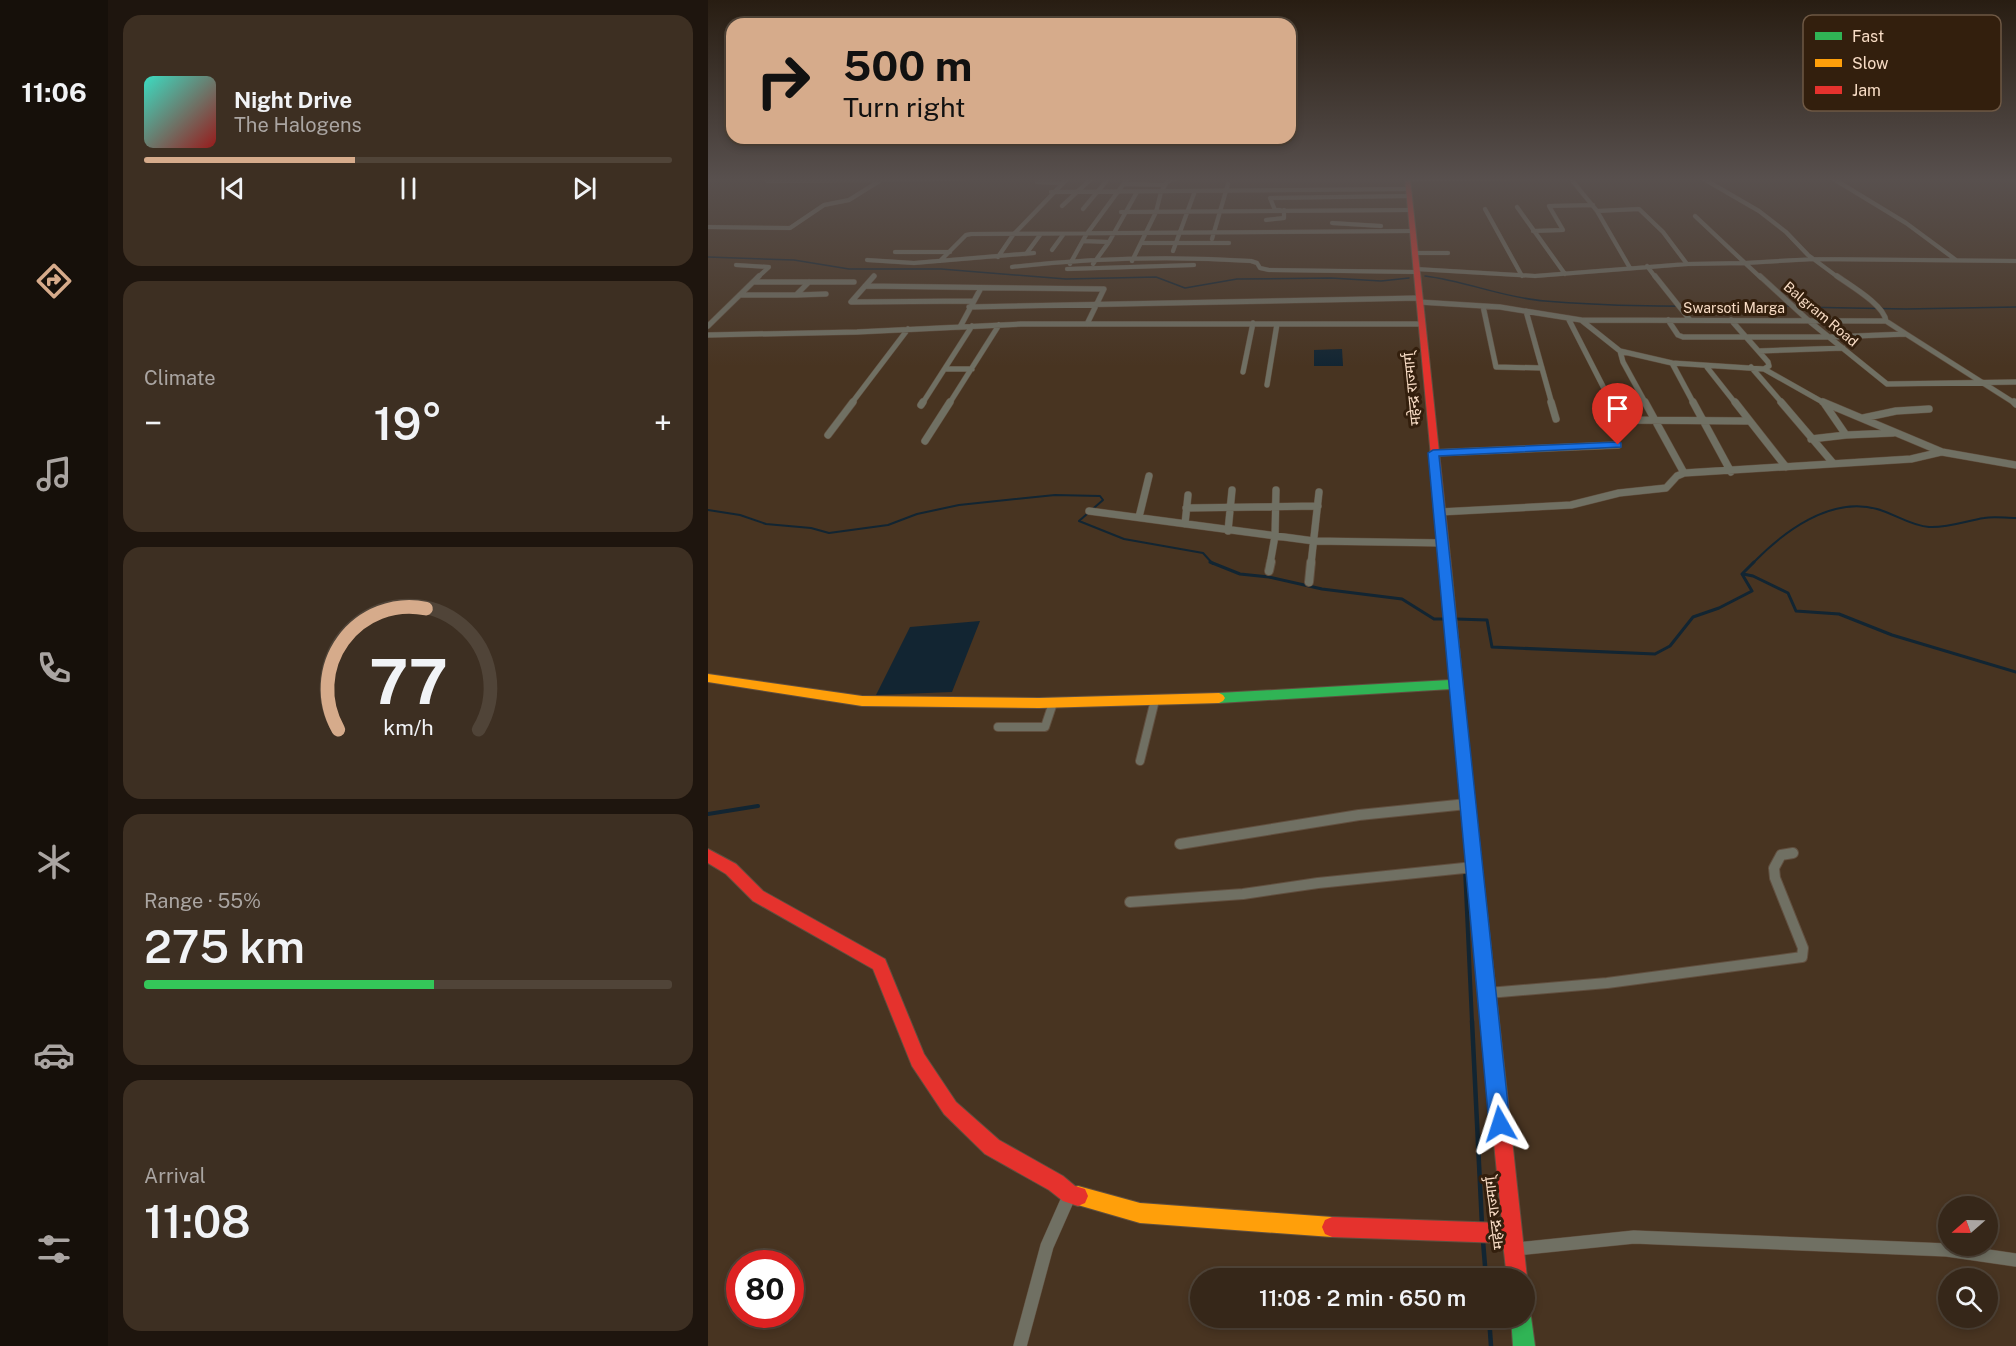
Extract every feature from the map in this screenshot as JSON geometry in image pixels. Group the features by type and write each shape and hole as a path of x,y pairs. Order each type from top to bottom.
{"main road":[{"name":"महेन्द्र राज्मार्ग्","path":"1413,241 1444,543 1467,804 1510,1233 1516,1268"},
{"path":"708,678 862,701 964,706 1247,697 1456,684"},
{"path":"708,855 731,869 758,896 879,964 918,1060 950,1108 992,1147 1056,1183 1070,1194 1140,1213 1320,1227 1510,1233"},
{"path":"1522,1328 1524,1346"}],"street":[{"path":"940,261 962,241"},
{"path":"998,257 1009,241"},
{"path":"1026,254 1036,241"},
{"path":"1052,250 1059,241"},
{"path":"1503,241 1522,276"},
{"path":"1540,241 1565,274"},
{"path":"1614,241 1630,268"},
{"path":"1670,241 1687,264"},
{"name":"Balgram Road","path":"1721,241 1809,321 1887,384 1986,384"},
{"path":"1797,241 1814,259 1879,307 1886,321 2016,404"},
{"path":"1930,241 1956,260"},
{"path":"1109,242 1083,242 1066,270 1194,265"},
{"path":"1091,269 1109,242"},
{"path":"1131,268 1132,260 1142,243 1229,243"},
{"path":"1173,251 1175,243"},
{"path":"895,252 950,252"},
{"path":"867,260 914,263 1034,253"},
{"path":"1414,253 1448,253"},
{"path":"1012,267 1071,261 1195,257 1251,261 1257,263 1260,268 1269,270 1416,271 1522,276 1687,264 1814,259 2016,261"},
{"path":"1193,274 1195,257"},
{"path":"708,326 769,267 736,266"},
{"path":"1647,267 1690,320"},
{"path":"874,276 851,302 973,301"},
{"path":"753,282 854,282"},
{"path":"796,295 809,282"},
{"path":"865,286 1101,288 1105,291 1088,324"},
{"path":"960,327 981,288"},
{"path":"740,295 826,294"},
{"name":"Swarsoti Marga","path":"969,307 1419,300 1526,311 1581,320 1886,321"},
{"path":"1484,306 1496,367 1542,368"},
{"path":"1526,311 1556,419"},
{"path":"1568,318 1620,420 1749,421"},
{"path":"1581,320 1620,351 1672,363 1764,369 1824,403 1942,452 2016,465"},
{"path":"1668,320 1680,336 1831,337 1906,334"},
{"path":"1731,320 1768,362 1769,366 1764,369"},
{"path":"1243,372 1253,323"},
{"path":"1267,385 1277,324"},
{"path":"708,334 999,325 1420,324"},
{"path":"926,441 999,325"},
{"path":"921,405 972,326"},
{"path":"828,435 908,329"},
{"path":"1759,351 1844,348"},
{"path":"1620,351 1623,362 1684,473"},
{"path":"1672,363 1731,472"},
{"path":"1706,366 1786,467"},
{"path":"1751,367 1833,463"},
{"path":"945,369 972,369"},
{"path":"1986,384 2016,382"},
{"path":"1824,403 1846,435"},
{"path":"1862,418 1896,411 1929,409"},
{"path":"1811,439 1897,433"},
{"path":"1433,453 1618,445"},
{"path":"1440,512 1571,504 1619,493 1666,488 1677,476 1684,473 1731,472 1911,459 1942,452"},
{"path":"1138,517 1149,476"},
{"path":"1228,531 1232,490"},
{"path":"1269,571 1275,536 1276,490"},
{"path":"1309,582 1319,492"},
{"path":"1185,524 1188,495"},
{"path":"1186,508 1318,506"},
{"path":"1089,511 1314,541 1444,543"},
{"path":"1140,761 1155,700"},
{"path":"998,727 1045,727 1053,703"},
{"path":"1180,844 1359,815 1467,804"},
{"path":"1487,993 1607,983 1802,957 1803,948 1775,878 1774,868 1781,855 1793,853"},
{"path":"1130,902 1243,894 1318,883 1474,867"},
{"path":"1020,1346 1047,1246 1070,1194"},
{"path":"1514,1250 1634,1237 1947,1250 2016,1260"}],"water":[{"path":"1342,349 1343,366 1314,366 1314,350"},
{"path":"980,621 952,692 876,695 910,627"}],"waterway":[{"path":"708,257 794,260 849,269 941,269 1066,279 1156,277 1185,288 1237,279 1331,278 1381,281 1409,278"},
{"path":"1425,276 1515,297 1545,301 1637,306 1791,306"},
{"path":"1796,307 1906,309 2016,307"},
{"path":"708,510 740,515 766,524 811,528 829,533 888,525 917,514 959,505 1055,495 1100,496 1103,500 1079,521 1124,539 1203,553 1212,563"},
{"path":"1456,619 1487,620 1492,647 1655,654 1670,646 1693,617 1719,608 1752,591 1742,574 1778,540 1808,520 1825,512 1859,506 1884,511 1929,527 1988,517 2016,518"},
{"path":"1212,563 1240,574 1269,577 1322,589 1402,599 1434,619 1447,619"},
{"path":"1743,574 1753,576 1788,593 1796,611 1839,614 1892,635 2016,672"},
{"path":"708,814 758,806"},
{"path":"1465,869 1472,1022"},
{"path":"1472,1021 1482,1225"},
{"path":"1483,1241 1485,1268"},
{"path":"1490,1328 1491,1346"}],"traffic: fast":[{"path":"1447,575 1463,760 1498,1093"},
{"path":"1219,698 1456,684"},
{"path":"1522,1328 1524,1346"}],"traffic: slow":[{"path":"708,678 862,701 1039,703 1219,698"},
{"path":"1078,1196 1140,1213 1332,1227"}],"traffic: jam":[{"path":"1413,241 1447,575"},
{"path":"708,855 731,869 758,896 879,964 918,1060 950,1108 992,1147 1056,1183 1070,1194 1078,1196"},
{"path":"1498,1093 1516,1268"},
{"path":"1332,1227 1511,1233"}],"route":[{"path":"1500,1124 1463,760 1444,543 1433,453 1618,445"}]}
